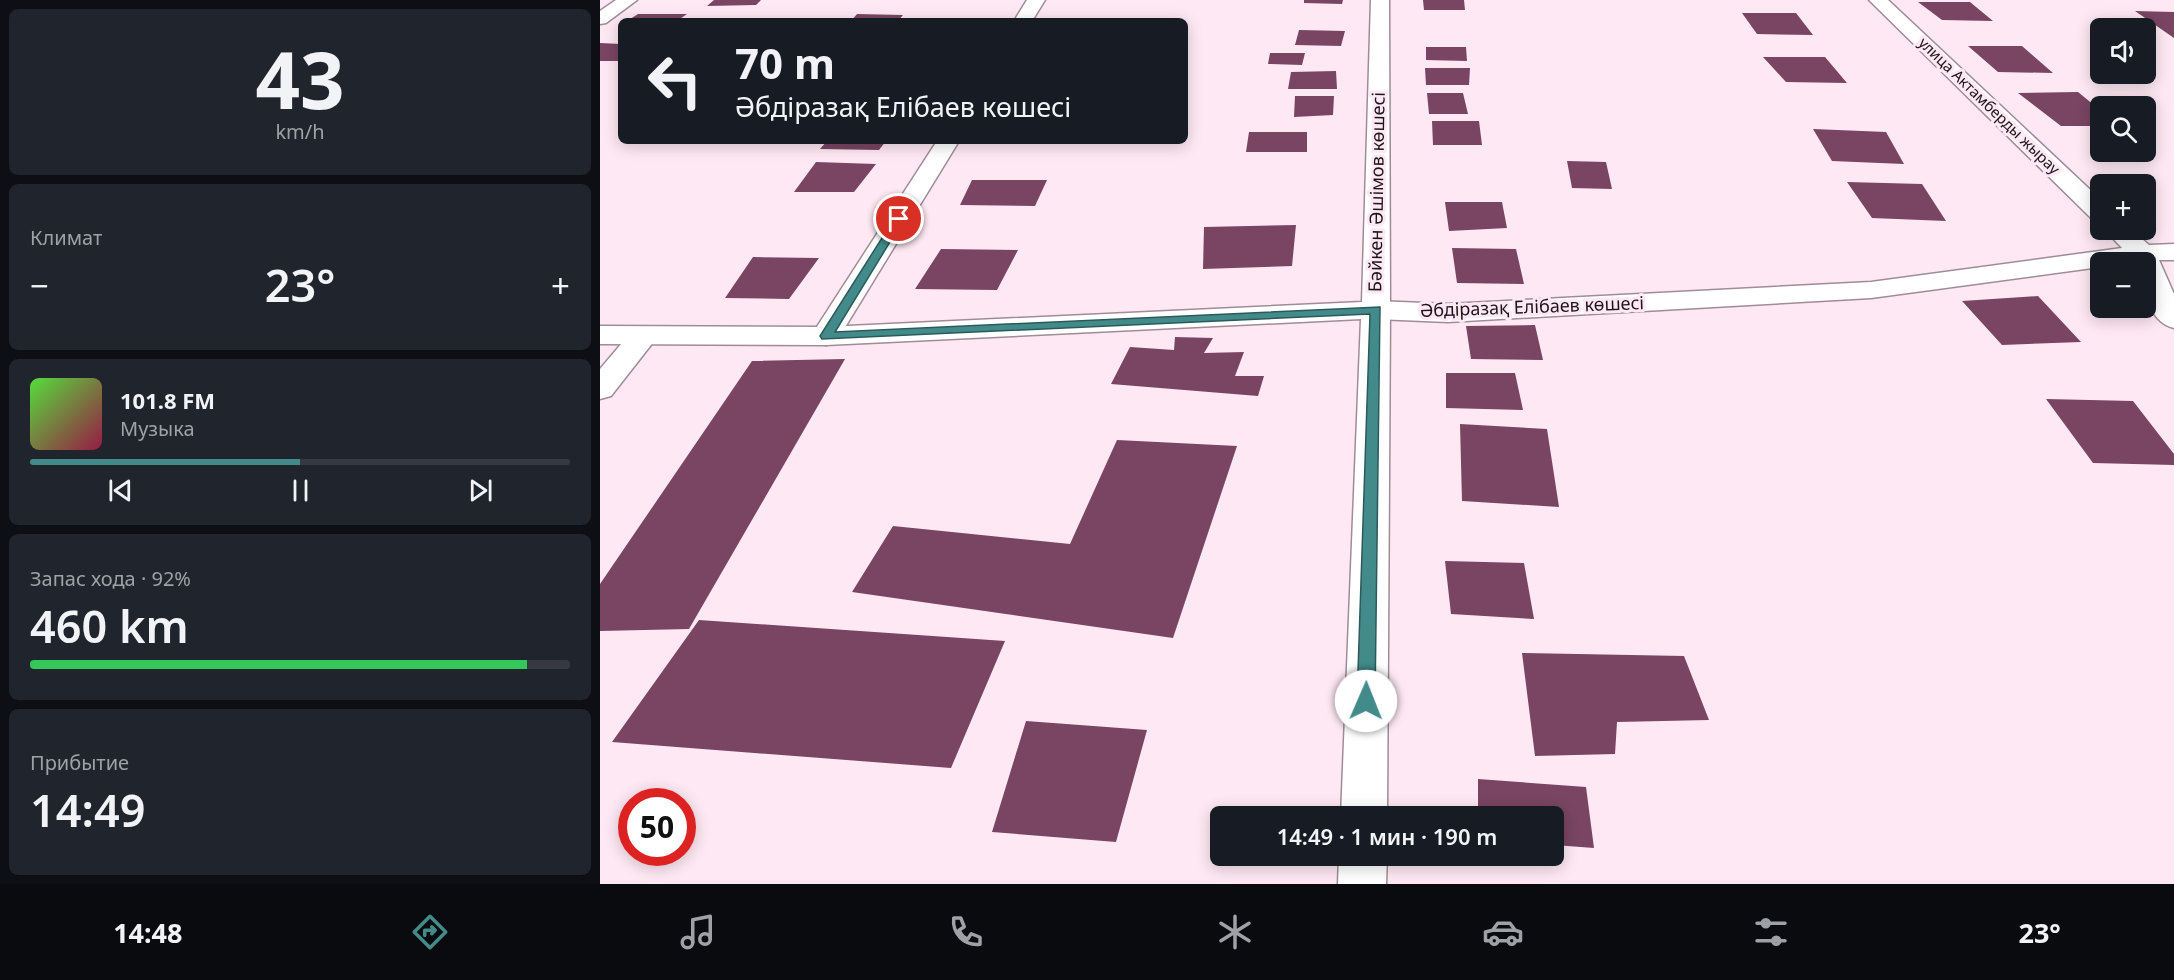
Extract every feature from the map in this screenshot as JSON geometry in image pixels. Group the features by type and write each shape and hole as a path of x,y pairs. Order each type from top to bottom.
{"street":[{"path":"600,19 627,0"},
{"path":"1025,18 1036,0"},
{"name":"Бәйкен Әшімов көшесі","path":"1364,806 1376,310 1380,0"},
{"name":"улица Актамберды жырау","path":"1878,0 2090,203"},
{"path":"826,336 946,144"},
{"path":"2128,240 2141,252"},
{"name":"Әбдіразақ Елібаев көшесі","path":"2156,253 2174,252"},
{"name":"Әбдіразақ Елібаев көшесі","path":"600,335 826,336 1376,310 1448,313 1871,290 2090,260"},
{"path":"2156,285 2174,320"},
{"path":"600,389 643,336"},
{"path":"1362,884 1363,866"}],"building":[{"path":"714,0 761,0 756,5 707,6"},
{"path":"1304,0 1343,0 1342,4 1304,3"},
{"path":"1423,0 1464,0 1465,10 1424,10"},
{"path":"1918,2 1970,2 1993,21 1942,20"},
{"path":"2135,11 2174,12 2174,38 2156,26 2156,18 2145,18"},
{"path":"1742,13 1796,13 1813,35 1757,34"},
{"path":"638,14 687,14 681,18 632,18"},
{"path":"857,14 903,15 900,18 854,18"},
{"path":"1299,30 1345,31 1341,46 1295,45"},
{"path":"600,43 618,44 618,61 600,61"},
{"path":"1968,46 2022,46 2053,73 1998,72"},
{"path":"1426,47 1466,47 1467,61 1426,60"},
{"path":"1270,53 1305,53 1302,65 1268,64"},
{"path":"1763,57 1825,57 1847,83 1786,82"},
{"path":"1425,68 1470,68 1469,85 1426,85"},
{"path":"1336,71 1337,89 1288,89 1291,72"},
{"path":"2078,92 2090,102 2090,126 2061,126 2018,93"},
{"path":"1427,93 1463,93 1468,114 1429,114"},
{"path":"1295,96 1334,96 1333,115 1294,117"},
{"path":"1432,121 1479,121 1482,145 1433,145"},
{"path":"1813,129 1886,132 1904,164 1832,161"},
{"path":"1249,132 1307,132 1307,152 1246,152"},
{"path":"824,144 884,144 879,150 820,149"},
{"path":"1567,161 1606,162 1612,189 1572,188"},
{"path":"816,162 876,164 854,192 794,192"},
{"path":"972,180 1047,180 1035,206 960,205"},
{"path":"1847,182 1922,184 1946,221 1872,218"},
{"path":"1445,202 1502,202 1507,228 1449,231"},
{"path":"1296,225 1292,266 1203,269 1204,227"},
{"path":"1452,248 1516,249 1524,284 1457,283"},
{"path":"941,249 1018,250 997,290 915,289"},
{"path":"753,257 819,258 789,299 725,298"},
{"path":"2038,296 2081,342 2002,345 1962,301"},
{"path":"1535,325 1543,360 1471,359 1466,326"},
{"path":"1175,337 1213,338 1204,353 1244,352 1235,376 1264,376 1258,396 1111,384 1130,347 1174,350"},
{"path":"845,359 689,629 600,631 600,584 752,361"},
{"path":"1446,373 1515,373 1523,410 1446,408"},
{"path":"2046,399 2133,401 2174,454 2174,465 2093,463"},
{"path":"1460,424 1547,429 1559,507 1462,501"},
{"path":"1117,440 1237,446 1173,638 852,592 893,526 1070,544"},
{"path":"1445,561 1524,563 1534,619 1451,614"},
{"path":"699,620 1005,641 951,768 612,742"},
{"path":"1522,653 1684,656 1709,720 1617,722 1615,754 1535,756"},
{"path":"1026,721 1147,730 1116,842 992,832"},
{"path":"1478,779 1586,787 1594,848 1564,846 1564,806 1478,806"}],"route":[{"path":"899,219 826,336 1376,310 1373,335 1366,701"}]}
